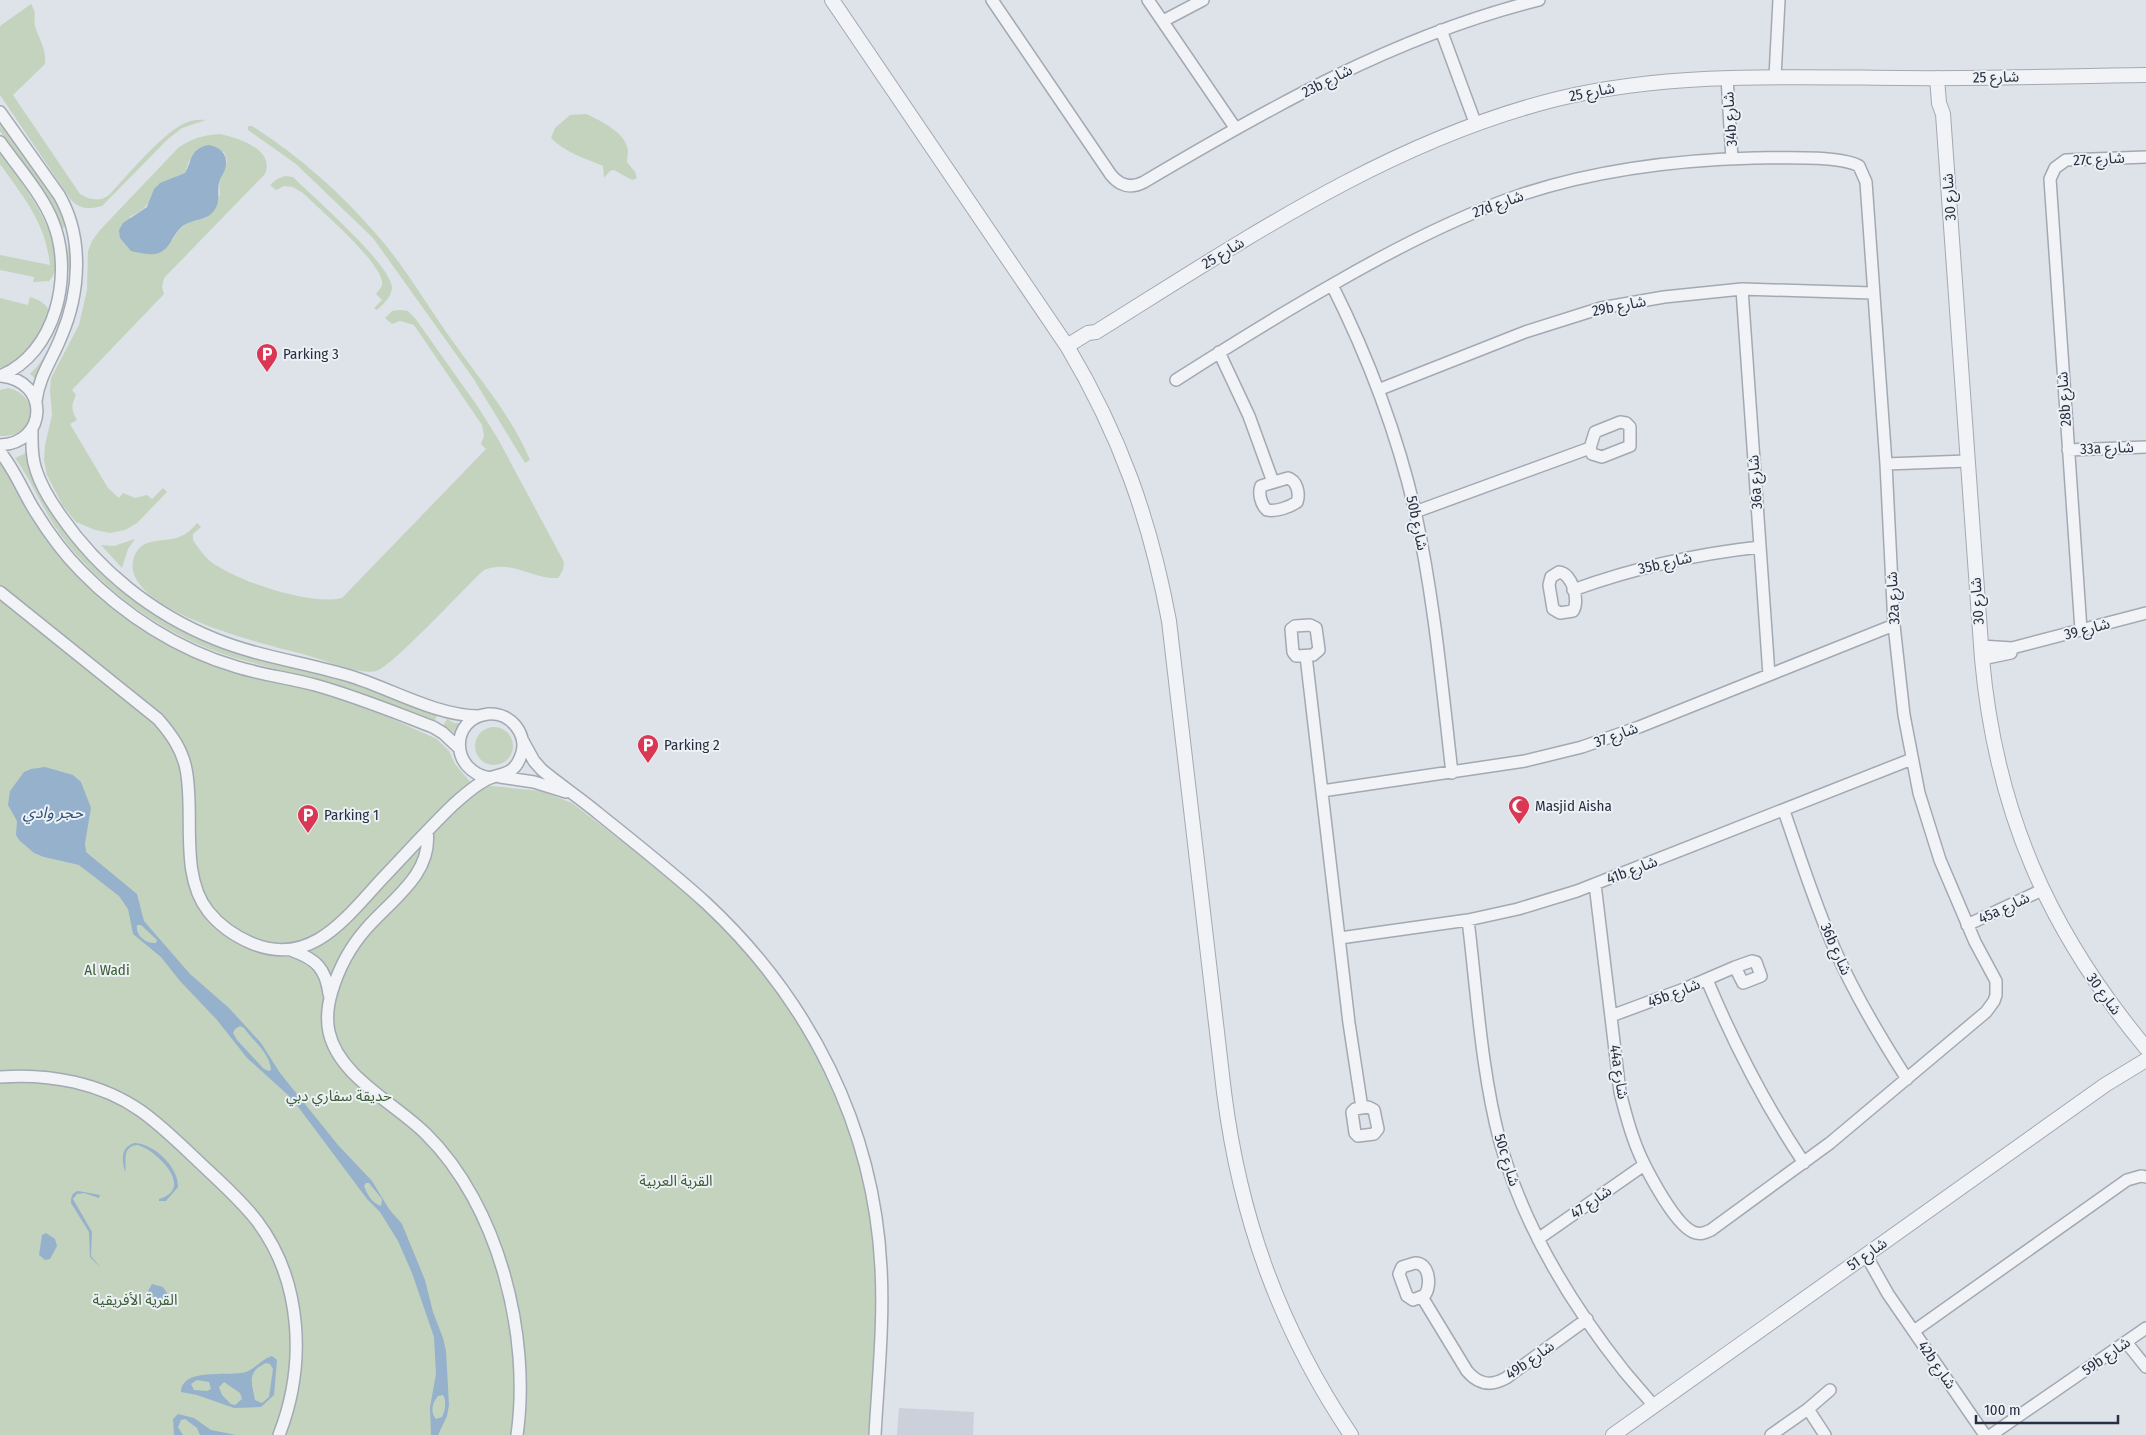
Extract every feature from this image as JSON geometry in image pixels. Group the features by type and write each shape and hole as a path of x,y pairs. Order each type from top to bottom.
{"street":[{"path":"832,0 1069,349 1094,394 1123,455 1148,527 1160,573 1173,649 1228,1123 1247,1214 1266,1272 1290,1329 1319,1384 1351,1435"},
{"name":"23b شارع","path":"992,0 1111,175 1120,184 1126,186 1138,185 1236,129 1357,65 1441,30 1513,3 1539,0"},
{"path":"1148,0 1236,129"},
{"path":"1163,21 1203,0"},
{"path":"1775,77 1779,0"},
{"path":"1441,30 1476,125"},
{"name":"شارع 25","path":"1069,349 1090,332 1096,332 1328,192 1404,154 1476,125 1548,102 1599,90 1676,80 1775,77 1940,78 2146,75"},
{"name":"34b شارع","path":"1727,78 1732,159"},
{"name":"شارع 30","path":"1940,78 1945,102 1942,114 1981,652 1988,717 2001,777 2019,836 2042,890 2082,962 2113,1007 2146,1049"},
{"path":"0,112 66,207 74,242 76,274 71,311 60,340 40,379 36,401 37,410 32,428 32,449 35,469 43,488 60,516 89,552 110,574 160,612 188,627 246,649 319,667 451,713 479,716 498,715 506,718 520,731 531,756 542,770 699,897 754,952 783,988 804,1020 839,1086 864,1157 878,1231 882,1306 875,1435"},
{"path":"0,142 46,207 57,237 61,272 54,311 38,348 21,365 0,376"},
{"name":"27c شارع","path":"2055,168 2060,163 2073,159 2146,157"},
{"name":"27d شارع","path":"1176,380 1218,352 1393,251 1445,225 1521,195 1565,182 1655,165 1732,159 1842,160 1859,166"},
{"name":"32a شارع","path":"1859,166 1866,182 1872,293 1886,464 1898,670 1912,759 1932,835 1950,885 1967,925 1996,981 1994,1001 1986,1012 1907,1079"},
{"name":"28b شارع","path":"2055,168 2049,186 2081,630"},
{"name":"50b شارع","path":"1332,285 1349,320 1378,390 1405,471 1415,512 1433,614 1452,773"},
{"name":"29b شارع","path":"1378,390 1525,332 1601,308 1664,297 1742,289 1872,293"},
{"name":"36a شارع","path":"1742,289 1769,675"},
{"path":"1218,352 1249,416 1273,482"},
{"path":"0,376 18,380 32,393 36,401"},
{"path":"0,445 19,441 32,428"},
{"name":"33a شارع","path":"2068,450 2146,447"},
{"path":"1415,512 1590,448"},
{"path":"0,452 56,542 93,583 136,618 168,638 201,654 236,667 354,696 433,727 443,733 459,748"},
{"path":"1886,464 1967,460"},
{"name":"35b شارع","path":"1573,590 1660,563 1710,553 1760,547"},
{"path":"0,592 158,719 180,750 186,768 192,870 199,895 208,910 234,934 262,948 293,951 308,956 320,967 328,981 330,997"},
{"name":"شارع 39","path":"1981,652 2028,645 2146,613"},
{"name":"شارع 37","path":"1322,792 1525,761 1582,747 1640,727 1894,624"},
{"path":"1306,656 1349,1023 1362,1108"},
{"path":"479,716 464,729 460,738 459,748 461,757 473,772 534,782 575,796"},
{"path":"293,951 322,938 335,929 427,831 463,796 515,766 520,758 523,740"},
{"name":"41b شارع","path":"1340,938 1468,920 1531,906 1595,884 1912,759"},
{"name":"36b شارع","path":"1784,811 1816,903 1835,949 1861,1003 1907,1079"},
{"path":"427,831 428,853 419,872 352,946 335,979 330,997 327,1022 336,1052 353,1072 412,1121 438,1149 460,1178 490,1235 510,1296 516,1328 520,1359 517,1435"},
{"name":"44a شارع","path":"1595,884 1622,1100 1634,1141 1644,1165 1656,1186 1684,1225 1692,1232 1702,1234 1715,1228 1804,1163"},
{"name":"45a شارع","path":"1967,925 2042,890"},
{"name":"50c شارع","path":"1468,920 1494,1117 1514,1184 1538,1239 1587,1319 1650,1408"},
{"name":"45b شارع","path":"1611,1016 1735,968"},
{"path":"1708,980 1744,1063 1781,1129 1804,1163 1907,1079"},
{"name":"شارع 51","path":"2122,1073 2128,1064 2146,1049"},
{"name":"شارع 51","path":"1613,1435 2122,1073 2146,1060"},
{"path":"0,1077 45,1076 67,1081 86,1086 140,1110 172,1137 229,1191 257,1222 271,1245 285,1276 291,1296 296,1329 293,1389 279,1435"},
{"name":"شارع 47","path":"1538,1239 1644,1165"},
{"path":"1914,1331 2127,1180 2143,1177"},
{"name":"42b شارع","path":"1863,1257 1985,1435"},
{"name":"49b شارع","path":"1422,1297 1472,1378 1489,1384 1498,1383 1506,1378 1587,1319"},
{"name":"59b شارع","path":"1991,1435 2146,1328"},
{"path":"2126,1342 2146,1367"},
{"path":"1772,1435 1808,1409 1830,1390"},
{"path":"1808,1409 1825,1435"}],"shaded area":[{"path":"899,1408 974,1412 973,1435 897,1435"}],"green space":[{"path":"31,4 35,14 35,26 44,49 45,64 13,95 80,194 87,198 95,199 102,199 109,195 155,146 174,129 189,122 206,120 182,128 168,139 102,206 86,208 78,206 71,200 0,95 0,26"},
{"path":"586,114 612,128 622,138 628,150 627,162 637,178 632,180 614,170 610,171 604,178 603,166 569,151 551,138 555,128 570,115"},
{"path":"0,118 54,195 67,226 63,228 48,200 0,131"},
{"path":"248,126 252,126 269,137 302,162 349,204 377,235 398,261 495,400 523,444 530,460 525,463 473,378 373,238 296,164 248,130"},
{"path":"220,134 236,138 260,151 267,165 265,174 164,278 162,287 164,294 72,390 76,395 72,408 77,420 70,424 108,488 119,498 123,493 135,498 147,495 152,499 163,488 167,492 137,523 125,530 110,533 95,530 76,522 63,506 47,475 44,460 45,445 52,415 51,378 79,325 87,290 88,251 100,230 179,147 194,139","holes":["224,152 227,161 219,180 220,195 206,218 194,220 185,225 178,231 172,241 129,217 146,206 169,181 185,173 189,161"]},
{"path":"0,152 30,196 50,234 56,252 56,268 49,281 33,282 34,277 0,270 0,255 50,265 43,235 38,223 25,199 0,164"},
{"path":"285,176 293,177 350,231 389,277 392,288 391,292 377,310 374,308 382,300 376,294 382,283 378,271 360,248 303,193 293,187 284,186 276,190 270,185 277,179"},
{"path":"69,244 73,245 77,287 37,380 30,374 39,365 53,342 63,317 69,279 67,252"},
{"path":"30,297 46,306 49,311 47,323 18,362 0,368 0,298 28,305"},
{"path":"392,311 408,311 415,318 478,407 498,439 564,562 563,570 558,578 539,576 504,567 484,570 397,656 376,671 368,672 351,669 200,623 148,594 135,576 134,557 138,550 142,546 154,541 182,536 197,523 201,527 193,534 193,540 207,559 222,569 255,584 293,595 328,600 342,598 486,449 481,444 484,436 482,425 414,325 400,321 392,324 385,318"},
{"path":"9,388 27,399 31,416 28,424 22,430 13,435 0,436 0,390"},
{"path":"28,452 55,512 164,617 338,676 438,714 434,722 353,690 232,657 185,638 140,612 100,579 82,561 59,532 15,458"},
{"name":"حديقة سفاري دبي","path":"0,462 102,596 244,673 336,697 379,713 437,739 449,751 455,764 472,784 541,791 572,803 711,909 750,953 803,1025 852,1128 876,1236 877,1318 873,1435 0,1435"},
{"path":"135,539 128,549 122,568 101,545 114,546"},
{"path":"447,719 454,723 461,723 455,733 443,726"},
{"path":"494,727 508,732 513,746 508,760 494,765 480,760 475,746 480,732"}],"water":[{"path":"208,145 218,148 226,158 226,167 219,183 217,205 213,212 208,217 189,222 182,227 169,245 160,252 150,254 131,251 120,238 119,230 123,223 147,207 154,189 160,183 185,173 194,153"},
{"name":"حجر وادي","path":"45,767 73,775 81,782 91,808 85,843 86,852 137,894 144,921 190,974 229,1008 261,1043 280,1073 338,1145 372,1181 389,1209 402,1224 425,1280 446,1351 449,1405 447,1416 438,1435 431,1435 430,1407 436,1374 434,1337 412,1273 398,1241 380,1212 367,1199 288,1095 247,1058 217,1020 180,981 161,957 133,934 128,909 119,896 79,865 34,853 19,840 16,835 17,821 8,805 10,791 24,772","holes":["137,925 141,925 157,940 156,943 142,938","240,1026 244,1028 268,1058 271,1070 264,1069 237,1040 233,1033","366,1183 369,1183 382,1199 381,1206 370,1198 364,1186","443,1395 445,1406 442,1417 436,1419 433,1408 438,1396"]},
{"path":"134,1143 149,1147 170,1164 177,1179 178,1187 166,1201 159,1201 159,1199 169,1194 174,1187 173,1179 170,1170 155,1155 138,1145 129,1148 126,1155 125,1172 124,1151 129,1145"},
{"path":"78,1191 100,1195 99,1198 84,1193 77,1194 73,1199 92,1232 91,1256 101,1268 90,1257 89,1232 71,1203 72,1195"},
{"path":"46,1233 55,1239 57,1246 50,1259 45,1260 39,1255 42,1235"},
{"path":"152,1284 163,1287 169,1296 168,1300 157,1303 151,1299 148,1291"},
{"path":"272,1356 277,1360 274,1395 261,1407 234,1408 197,1395 181,1392 183,1384 189,1379 207,1374 246,1372","holes":["266,1363 270,1364 273,1369 269,1397 262,1403 255,1400 252,1378 255,1370","197,1380 209,1382 211,1389 207,1391 194,1390 191,1384","224,1382 240,1393 242,1399 235,1405 231,1404 222,1395 219,1387"]},
{"path":"178,1414 194,1418 211,1430 236,1435 200,1435 197,1428 185,1419 181,1420 178,1427 183,1435 174,1435 173,1419"}],"place":[{"name":"Parking 3","path":"267,373"},
{"name":"Parking 2","path":"648,764"},
{"name":"Masjid Aisha","path":"1519,825"},
{"name":"Parking 1","path":"308,834"}],"park label":[{"name":"Al Wadi","path":"107,970"},
{"name":"القرية العربية","path":"676,1181"},
{"name":"القرية الأفريقية","path":"135,1300"}]}
